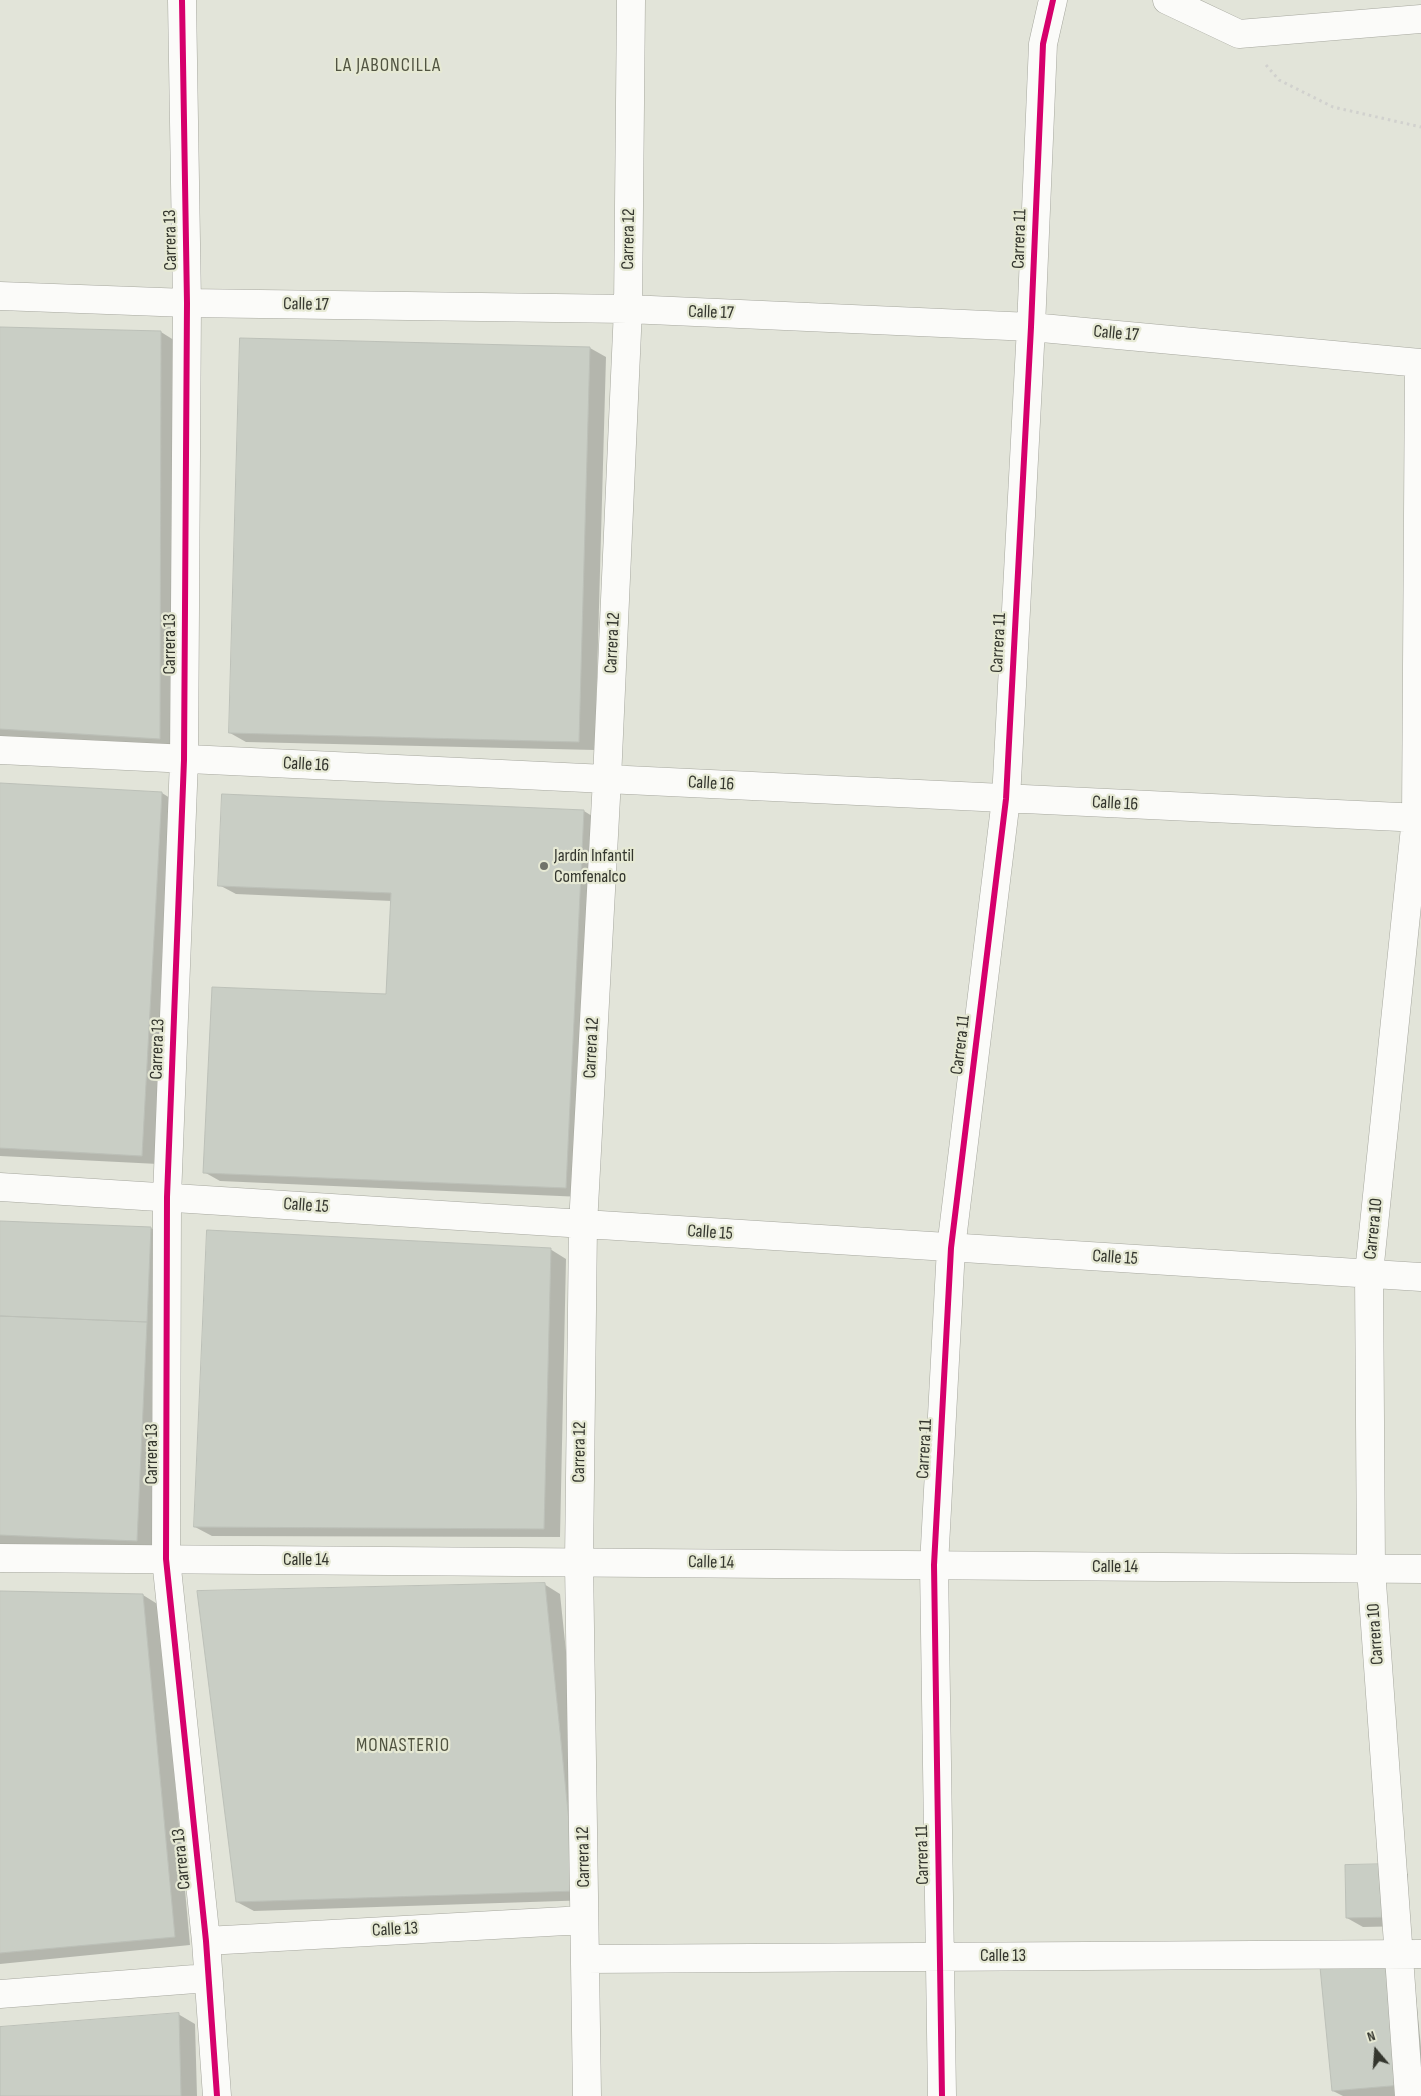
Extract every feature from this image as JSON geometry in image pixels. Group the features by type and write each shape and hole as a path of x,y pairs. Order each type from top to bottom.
{"street":[{"name":"Carrera 13","path":"182,0 186,303 184,760 167,1197 166,1559 206,1941 217,2096"},
{"name":"Carrera 12","path":"587,2096 579,1562 583,1225 607,779 628,309 631,0"},
{"name":"Carrera 11","path":"942,2096 934,1566 951,1248 1006,799 1032,326 1043,44 1054,0"},
{"path":"1167,0 1239,34 1421,19"},
{"name":"Calle 17","path":"0,296 186,303 628,309 1032,326 1420,363"},
{"name":"Carrera 10","path":"1409,2096 1410,1954 1371,1569 1369,1273 1418,818 1420,363"},
{"name":"Calle 16","path":"0,750 1418,818"},
{"name":"Calle 15","path":"0,1187 1421,1277"},
{"name":"Calle 14","path":"0,1558 1421,1569"},
{"name":"Calle 13","path":"206,1941 584,1920"},
{"name":"Calle 13","path":"585,1959 1410,1954"},
{"path":"0,1994 208,1978"}],"path":[{"path":"1239,34 1279,80 1318,100 1333,107 1421,127"}],"building":[{"path":"0,327 161,331 160,739 0,729"},
{"path":"240,338 590,347 579,742 229,733"},
{"path":"0,783 162,792 142,1156 0,1148"},
{"path":"222,794 584,810 566,1188 203,1173 212,987 386,994 391,893 218,886"},
{"path":"0,1221 151,1227 147,1322 0,1316"},
{"path":"207,1230 551,1248 544,1529 194,1527"},
{"path":"0,1316 147,1322 137,1541 0,1535"},
{"path":"545,1583 576,1891 236,1902 197,1591"},
{"path":"0,1591 143,1594 175,1937 0,1953"},
{"path":"1392,1864 1393,1917 1346,1918 1345,1865"},
{"path":"1390,1960 1402,2085 1332,2091 1320,1967"},
{"path":"179,2013 181,2096 0,2096 0,2027"}],"cycle path":[{"path":"182,0 187,303 184,760 167,1197 166,1559 206,1941 217,2096"},
{"path":"942,2096 934,1565 951,1248 1006,799 1031,327 1043,44 1053,0"}],"place":[{"name":"Jardín Infantil Comfenalco","path":"544,866"}],"district":[{"name":"LA JABONCILLA","path":"388,66"},
{"name":"MONASTERIO","path":"403,1746"}]}
